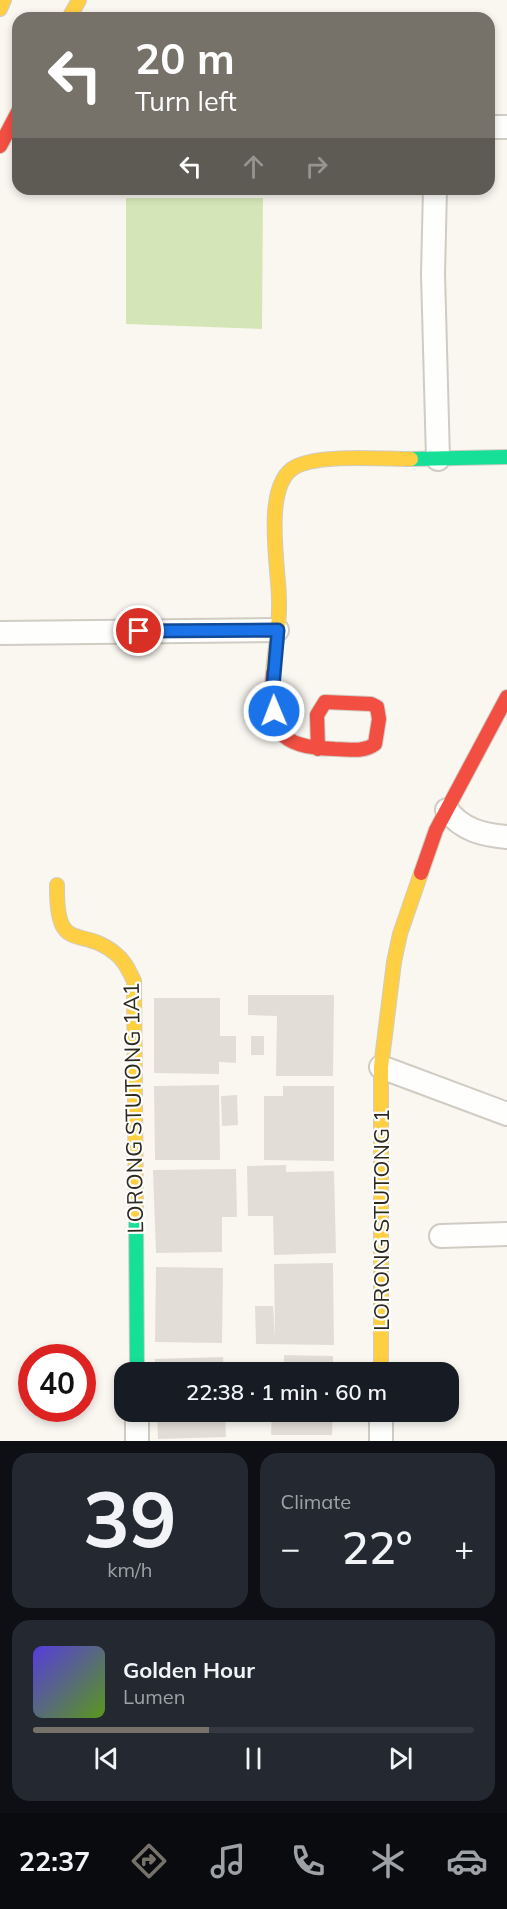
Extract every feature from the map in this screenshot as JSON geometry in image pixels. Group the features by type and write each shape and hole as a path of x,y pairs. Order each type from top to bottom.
{"main road":[{"path":"0,9 4,0"},
{"path":"0,146 12,123"},
{"path":"318,749 316,715 325,702 363,702 377,707 377,740 371,748 318,749 298,745 284,737 276,723 272,698 279,614 276,518 279,489 286,474 293,466 322,460 507,457"},
{"name":"LORONG STUTONG 1","path":"381,1362 381,1066 394,962 400,934 436,830 507,697"},
{"name":"LORONG STUTONG 1A1","path":"57,885 57,910 63,927 73,936 103,944 118,953 129,965 134,981 137,1362"}],"street":[{"path":"435,195 433,274 438,459"},
{"path":"0,633 278,630"},
{"path":"447,810 453,818 473,831 507,837"},
{"path":"381,1066 507,1114"},
{"path":"441,1236 507,1234"},
{"path":"137,1422 137,1441"},
{"path":"381,1422 381,1441"}],"green space":[{"path":"126,198 263,198 262,329 126,324"}],"building":[{"path":"248,995 334,995 333,1076 276,1076 277,1016 248,1015"},
{"path":"154,998 220,998 220,1036 236,1036 236,1063 219,1062 219,1074 154,1073"},
{"path":"251,1036 264,1036 264,1055 251,1055"},
{"path":"219,1085 220,1160 155,1160 154,1086"},
{"path":"283,1086 334,1086 334,1161 264,1160 264,1096 283,1096"},
{"path":"237,1095 238,1125 222,1126 221,1096"},
{"path":"286,1165 286,1172 334,1171 336,1253 274,1255 273,1216 248,1216 247,1166"},
{"path":"236,1169 237,1217 222,1217 222,1252 156,1253 153,1170"},
{"path":"333,1263 334,1345 256,1344 255,1306 273,1306 275,1338 274,1264"},
{"path":"156,1267 223,1268 222,1343 155,1342"},
{"path":"284,1355 333,1356 333,1362 284,1362"},
{"path":"223,1357 223,1362 155,1362 155,1359"},
{"path":"157,1422 225,1422 226,1437 158,1439"},
{"path":"272,1422 333,1422 332,1435 271,1435"}],"traffic: fast":[{"path":"411,459 507,457"},
{"path":"136,1216 137,1362"}],"traffic: slow":[{"path":"0,9 4,0"},
{"path":"72,12 79,0"},
{"path":"273,673 279,609 275,507 279,489 286,475 297,466 322,460 411,459"},
{"path":"381,1362 381,1067 394,962 400,934 421,873"},
{"path":"57,885 58,907 61,922 66,931 103,945 116,954 134,981 136,1216"}],"traffic: jam":[{"path":"0,146 12,123"},
{"path":"273,673 272,709 275,722 280,732 288,739 300,744 315,747 335,749 351,750 370,747 375,744 379,719 377,707 371,704 325,702 317,715 318,749"},
{"path":"421,873 436,830 507,697"}],"route":[{"path":"139,631 278,630 272,698 274,711"}]}
